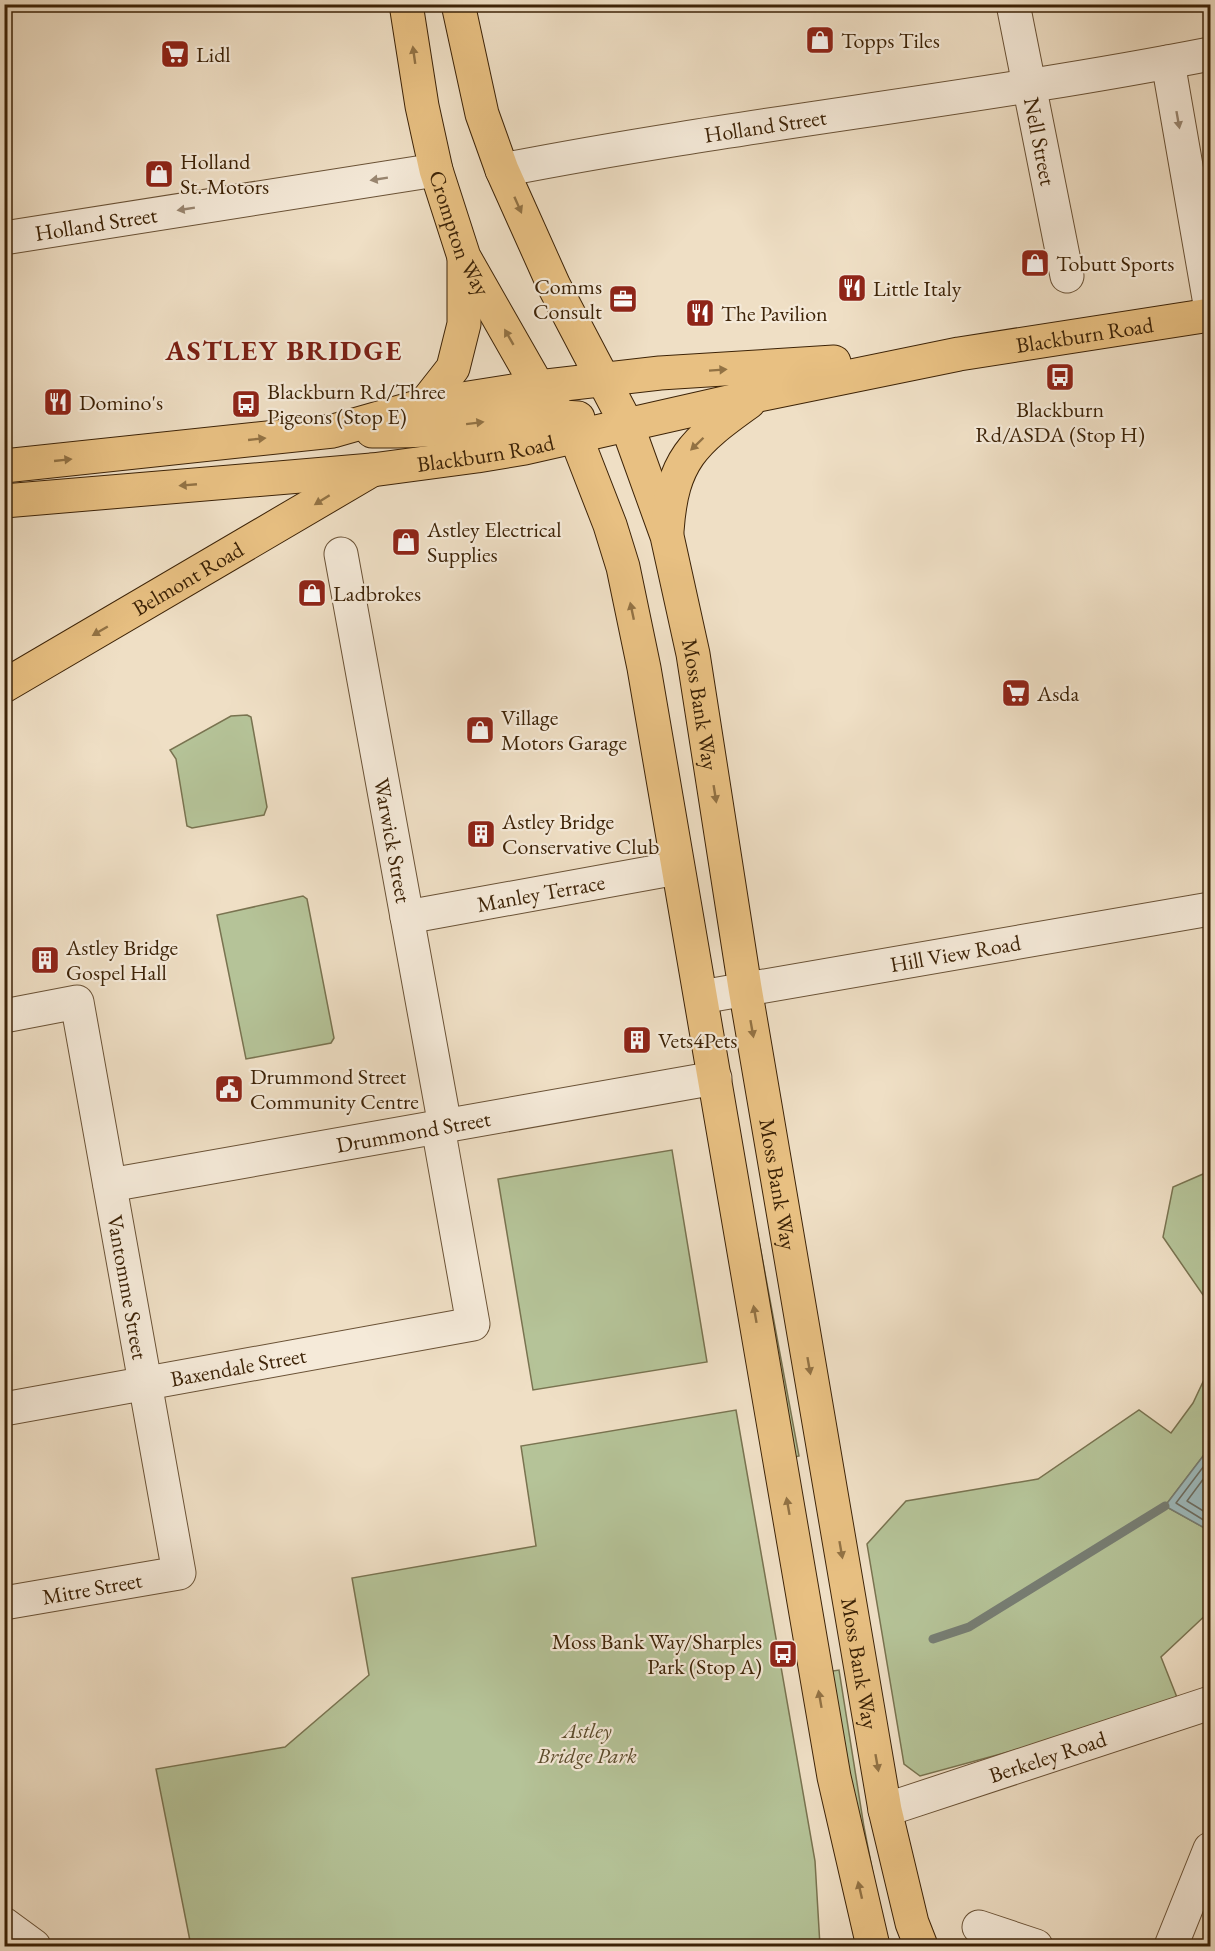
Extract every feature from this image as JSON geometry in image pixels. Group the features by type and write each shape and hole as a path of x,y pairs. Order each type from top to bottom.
{"main road":[{"name":"Crompton Way","path":"406,4 422,106 436,170 464,257 538,387 568,426"},
{"path":"458,4 482,114 502,170 554,286 606,380 627,425"},
{"path":"424,405 453,368 464,324 464,257"},
{"name":"Blackburn Road","path":"4,501 372,470 525,448 568,426 627,425 959,354 1210,315"},
{"name":"Blackburn Road","path":"4,466 333,431 424,405 538,387 660,373 959,354"},
{"path":"667,536 674,479 688,453 716,426 759,395"},
{"path":"333,431 425,430 481,422 568,426"},
{"name":"Moss Bank Way","path":"627,425 667,536 693,654 745,988 885,1810 912,1923 921,1947"},
{"name":"Moss Bank Way","path":"568,426 606,511 623,567 644,668 834,1777 873,1947"},
{"name":"Belmont Road","path":"4,686 372,470"}],"street":[{"name":"Nell Street","path":"1013,4 1067,276"},
{"name":"Holland Street","path":"502,170 620,147 1029,87 1210,54"},
{"path":"1168,62 1210,303"},
{"name":"Holland Street","path":"4,238 436,170"},
{"name":"Warwick Street","path":"341,554 407,917 474,1324"},
{"name":"Manley Terrace","path":"407,917 677,868"},
{"name":"Hill View Road","path":"701,997 1210,909"},
{"name":"Vantomme Street","path":"4,1016 78,1002 179,1573"},
{"name":"Drummond Street","path":"110,1185 715,1078"},
{"name":"Baxendale Street","path":"4,1408 474,1324"},
{"name":"Mitre Street","path":"4,1603 179,1573"},
{"name":"Berkeley Road","path":"885,1810 1210,1703"},
{"path":"1171,1947 1210,1848"},
{"path":"4,1924 34,1947"},
{"path":"979,1927 1036,1947"}],"green space":[{"path":"231,716 251,717 267,807 264,815 192,828 187,826 176,759 170,750"},
{"path":"303,896 307,899 334,1038 331,1043 246,1059 217,915"},
{"path":"672,1150 707,1362 533,1390 498,1179"},
{"path":"1210,1171 1210,1298 1203,1295 1163,1237 1173,1187"},
{"path":"757,1230 799,1456 790,1458 750,1232"},
{"path":"1210,1367 1210,1447 1165,1506 1210,1531 1210,1611 1161,1657 1180,1705 920,1776 904,1764 867,1544 906,1501 1038,1479 1139,1410 1171,1433 1193,1403"},
{"name":"Astley Bridge Park","path":"736,1410 815,1861 820,1946 191,1946 156,1769 285,1747 369,1675 352,1578 536,1546 521,1446"},
{"path":"839,1670 864,1827 887,1946 826,1672"}],"water":[{"path":"1210,1447 1210,1531 1165,1506"}],"waterway":[{"path":"933,1639 969,1627 1165,1506"}],"place":[{"name":"Topps Tiles","path":"820,40"},
{"name":"Lidl","path":"175,54"},
{"name":"Holland St. Motors","path":"159,174"},
{"name":"Tobutt Sports","path":"1035,263"},
{"name":"Little Italy","path":"852,288"},
{"name":"Comms Consult","path":"623,299"},
{"name":"The Pavilion","path":"700,313"},
{"name":"Blackburn Rd/ASDA (Stop H)","path":"1060,377"},
{"name":"Domino's","path":"58,402"},
{"name":"Blackburn Rd/Three Pigeons (Stop E)","path":"246,404"},
{"name":"Astley Electrical Supplies","path":"406,542"},
{"name":"Ladbrokes","path":"312,593"},
{"name":"Asda","path":"1016,693"},
{"name":"Village Motors Garage","path":"480,730"},
{"name":"Astley Bridge Conservative Club","path":"481,834"},
{"name":"Astley Bridge Gospel Hall","path":"45,960"},
{"name":"Vets4Pets","path":"637,1040"},
{"name":"Drummond Street Community Centre","path":"229,1089"},
{"name":"Moss Bank Way/Sharples Park (Stop A)","path":"783,1654"}],"district":[{"name":"ASTLEY BRIDGE","path":"284,350"}]}
